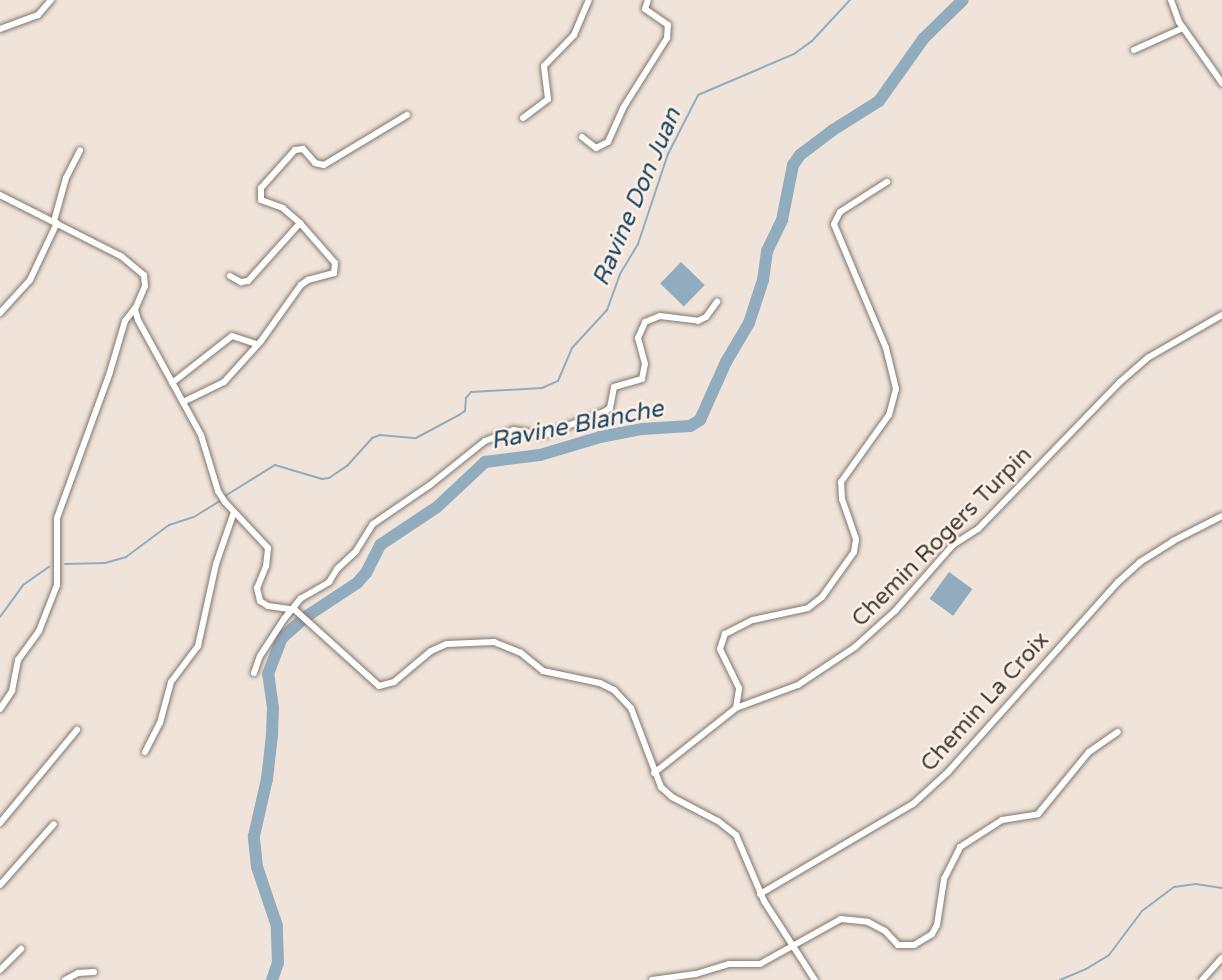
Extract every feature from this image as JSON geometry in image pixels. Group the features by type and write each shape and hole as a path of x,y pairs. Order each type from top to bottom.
{"street":[{"path":"0,29 38,15 51,0"},
{"path":"523,118 548,99 544,66 574,35 589,0"},
{"path":"582,137 596,148 608,142 624,107 667,38 669,28 647,12 648,0"},
{"path":"1171,0 1183,28 1222,83"},
{"path":"1134,50 1183,28"},
{"path":"183,402 225,382 301,285 308,280 334,273 335,263 300,223 283,208 261,200 261,188 295,150 303,149 315,163 324,165 407,115"},
{"path":"0,313 30,280 55,222 66,178 80,150"},
{"path":"736,708 739,688 720,649 725,634 753,620 797,612 816,603 850,560 855,549 856,539 840,493 841,482 889,415 896,389 886,348 834,224 839,212 887,182"},
{"path":"0,195 128,260 142,272 145,286 136,307 125,321 110,372 57,518 57,585 39,631 21,654 12,691 0,709"},
{"path":"230,276 242,282 248,281 300,223"},
{"path":"254,673 260,656 300,599 329,582 337,569 356,551 373,524 430,485 485,441 513,430 544,435 604,412 610,408 614,387 642,379 645,364 638,338 645,322 660,316 698,321 706,317 717,302"},
{"path":"136,307 138,320 208,451 218,491 268,548 258,598 268,606 293,609 379,686 394,682 431,651 447,644 494,642 522,653 543,671 606,686 631,708 654,773 673,797 718,821 736,835 760,894 815,980"},
{"name":"Chemin Rogers Turpin","path":"654,773 736,708 798,685 855,647 895,611 953,545 978,528 1120,383 1149,357 1222,314"},
{"path":"172,383 232,336 257,344"},
{"path":"145,752 160,723 171,682 198,646 216,564 234,512"},
{"name":"Chemin La Croix","path":"760,894 912,804 948,772 1118,582 1140,562 1173,541 1222,516"},
{"path":"0,823 77,730"},
{"path":"652,980 696,974 729,964 754,966 841,919 878,926 893,942 904,946 914,945 932,934 939,921 944,879 960,848 1002,820 1038,814 1089,752 1118,732"},
{"path":"0,885 54,824"},
{"path":"0,970 21,949"},
{"path":"1203,979 1222,958"},
{"path":"65,980 78,973 94,972"}],"water":[{"path":"681,262 705,285 684,307 660,284"},
{"path":"949,572 972,589 953,616 930,599"}],"waterway":[{"name":"Ravine Don Juan","path":"225,496 275,465 322,479 329,478 347,466 372,438 380,435 416,438 459,415 465,411 466,398 471,392 542,388 558,381 572,348 607,310 620,274 638,244 668,154 698,95 794,54 812,41 850,0"},
{"name":"Ravine Blanche","path":"272,980 278,963 277,926 257,867 254,836 267,779 272,735 273,708 268,674 282,638 304,618 357,583 366,573 380,545 437,507 485,462 540,455 600,437 642,429 690,426 700,420 726,362 749,323 763,280 767,251 782,220 793,165 800,155 833,130 879,101 924,38 963,0"},
{"name":"Ravine Don Juan","path":"65,564 105,563 126,557 169,525 194,517 221,500"},
{"name":"Ravine Don Juan","path":"0,617 23,585 49,567"},
{"path":"1060,980 1109,955 1142,911 1174,887 1196,884 1222,888"}]}
